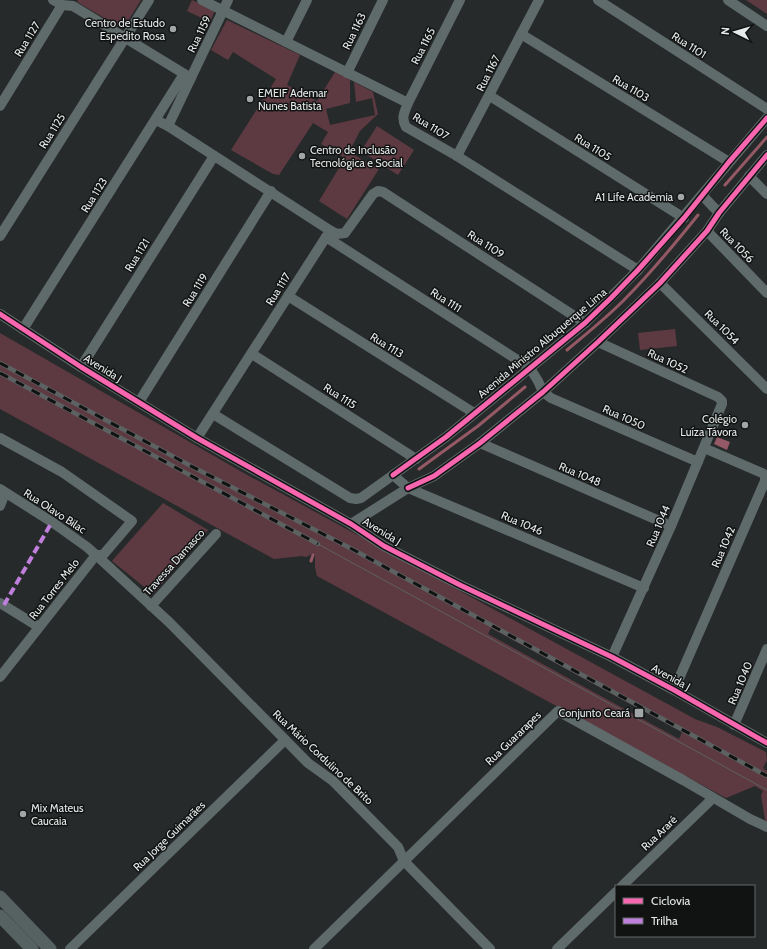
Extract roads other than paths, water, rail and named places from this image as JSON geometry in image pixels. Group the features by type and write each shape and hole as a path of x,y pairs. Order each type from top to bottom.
{"main road":[{"path":"0,897 50,949"},
{"path":"0,916 32,949"}],"street":[{"name":"Rua 1125","path":"0,236 149,0"},
{"name":"Rua 1107","path":"202,0 408,103 402,116 406,127 457,156 638,270"},
{"name":"Rua 1159","path":"168,126 187,76 228,0"},
{"path":"286,42 307,0"},
{"name":"Rua 1163","path":"347,73 383,0"},
{"name":"Rua 1165","path":"408,103 460,0"},
{"name":"Rua 1167","path":"457,156 490,96 539,0"},
{"name":"Rua 1101","path":"598,0 767,109"},
{"path":"728,0 767,26"},
{"path":"66,3 187,76"},
{"name":"Rua 1127","path":"0,106 66,3"},
{"name":"Rua 1103","path":"521,34 729,162"},
{"name":"Rua 1123","path":"23,329 156,120 187,76"},
{"name":"Rua 1105","path":"490,96 684,218"},
{"name":"Avenida Ministro Albuquerque Lima","path":"213,414 350,498 356,500 361,498 446,437 585,323 638,270 684,218 767,118"},
{"name":"Rua 1111","path":"156,120 271,191 328,234 530,368 543,392"},
{"path":"351,524 408,488 434,476 480,443 543,392 660,283 707,231 719,213 767,155"},
{"name":"Rua 1121","path":"81,367 214,156"},
{"path":"750,176 767,194"},
{"name":"Rua 1119","path":"139,402 271,191"},
{"name":"Rua 1109","path":"328,234 345,233 373,194 378,191 383,192 585,323"},
{"path":"702,195 719,213"},
{"name":"Rua 1056","path":"707,231 767,293"},
{"name":"Rua 1117","path":"213,414 328,234"},
{"name":"Rua 1054","path":"660,283 767,389"},
{"name":"Rua 1113","path":"288,296 474,413"},
{"name":"Avenida J","path":"0,314 81,367 197,438 351,524 384,546 460,585 612,656 674,690 734,726 767,743"},
{"name":"Rua 1052","path":"598,342 718,397 721,399 722,404"},
{"name":"Rua 1115","path":"252,354 416,459"},
{"name":"Rua 1050","path":"543,392 551,398 698,462"},
{"name":"Rua 1044","path":"612,656 644,588 722,404"},
{"path":"197,438 213,414"},
{"name":"Rua Torres Melo","path":"0,438 62,472 132,521 103,555 96,555 2,671"},
{"name":"Rua 1048","path":"480,443 671,526"},
{"name":"Rua 1042","path":"674,690 765,481 765,475 762,473 704,448"},
{"name":"Rua 1046","path":"393,475 408,488 644,588"},
{"path":"0,506 2,491"},
{"name":"Rua Olavo Bilac","path":"2,491 52,522 96,555"},
{"name":"Travessa Damasco","path":"151,606 216,534"},
{"name":"Rua Mário Cordulino de Brito","path":"96,555 151,606 308,763 333,781 398,846 404,861 490,949"},
{"path":"0,603 39,627"},
{"name":"Rua 1040","path":"734,726 767,650"},
{"name":"Rua Guararapes","path":"314,949 558,711 683,780 712,798 767,827"},
{"name":"Rua Jorge Guimarães","path":"70,949 285,740"},
{"name":"Rua Araré","path":"623,885 712,798"},
{"path":"557,949 615,893"}],"waterway":[{"path":"725,185 767,137"},
{"path":"567,350 633,291 662,259 698,215"},
{"path":"419,469 478,426 525,387"},
{"path":"311,561 313,555"}],"tram line":[{"path":"318,544 767,790"}],"railway":[{"path":"0,363 189,465 352,549 767,776"},
{"path":"0,373 318,544"}],"place":[{"name":"Centro de Estudo Espedito Rosa","path":"173,29"},
{"name":"EMEIF Ademar Nunes Batista","path":"250,99"},
{"name":"Centro de Inclusão Tecnológica e Social","path":"302,156"},
{"name":"A1 Life Academia","path":"681,197"},
{"name":"Colégio Luíza Távora","path":"745,425"},
{"name":"Conjunto Ceará","path":"639,713"},
{"name":"Mix Mateus Caucaia","path":"23,814"}]}
